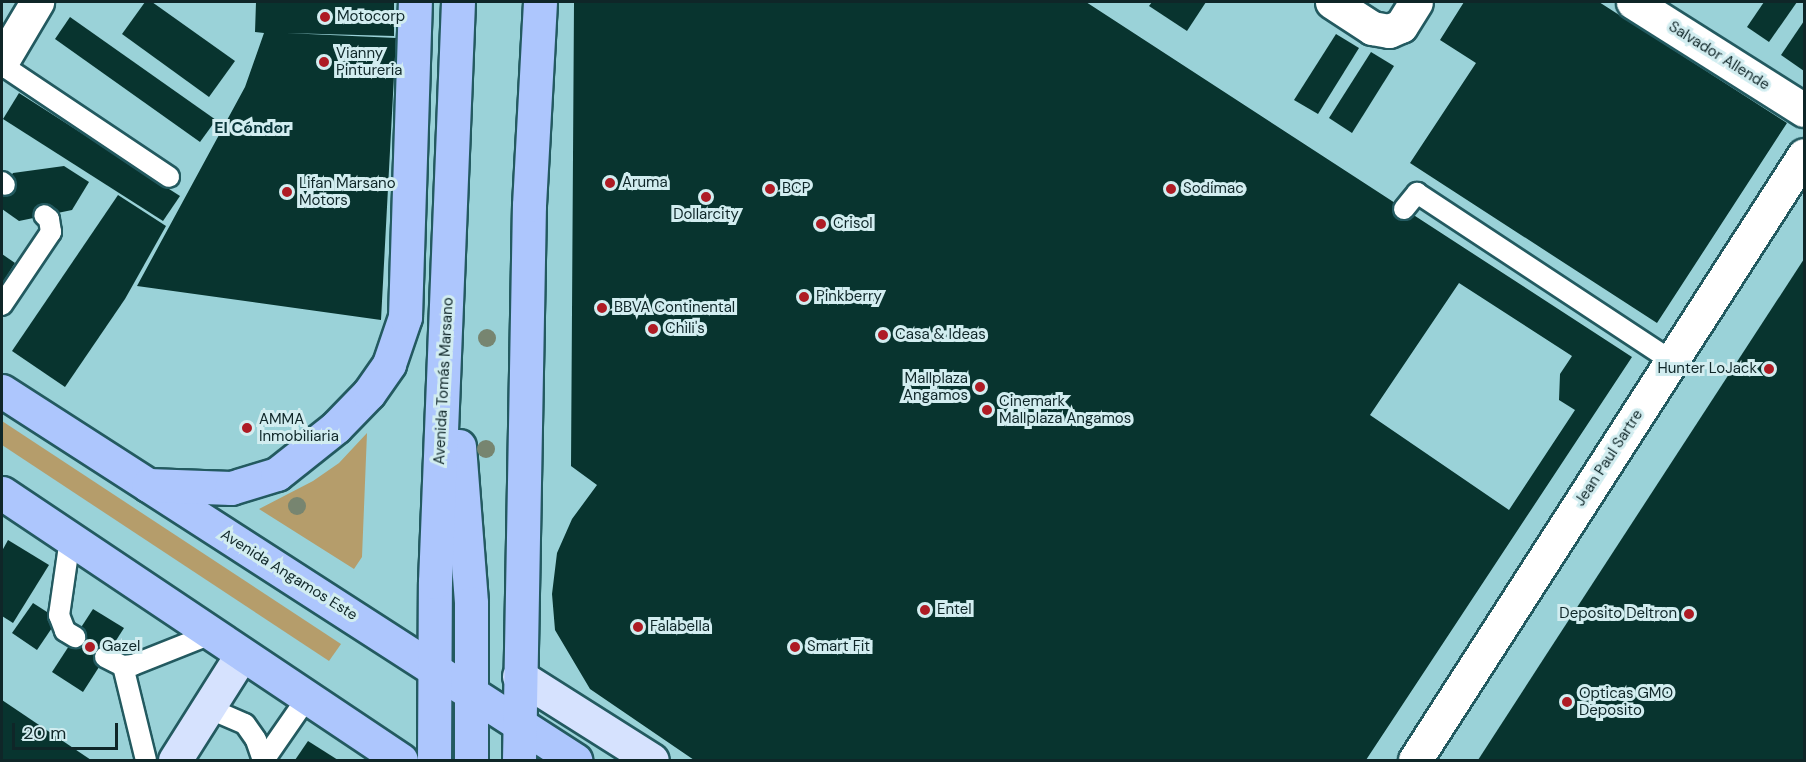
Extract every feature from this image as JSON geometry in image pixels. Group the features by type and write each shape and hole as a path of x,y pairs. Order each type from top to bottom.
{"main road":[{"path":"146,485 231,488 277,474 336,427 389,364 405,317 415,2"},
{"name":"Avenida Tomás Marsano","path":"434,760 434,668 458,2"},
{"path":"519,760 529,205 540,2"},
{"path":"448,294 471,603 471,760"},
{"name":"Avenida Angamos Este","path":"2,391 575,760"},
{"path":"2,493 307,698 392,759"}],"street":[{"path":"2,63 38,2"},
{"path":"1332,2 1372,28 1389,31 1401,26 1416,2"},
{"name":"Salvador Allende","path":"1633,2 1804,110"},
{"name":"Jean Paul Sartre","path":"1414,760 1804,155"},
{"path":"176,760 242,654"},
{"path":"519,676 652,760"}],"lane":[{"path":"2,63 169,177"},
{"path":"1404,209 1417,193 1672,361"},
{"path":"2,305 51,232 49,219 44,215"},
{"path":"70,539 59,615 65,631 75,637"},
{"path":"146,760 114,662 133,666 211,634"},
{"path":"263,760 307,698"},
{"path":"208,708 244,724 256,740 263,760"}],"shaded area":[{"path":"2,421 341,644 329,661 2,445"},
{"path":"367,433 362,557 354,569 259,509 313,481 339,463"}],"building":[{"path":"145,2 152,2 235,61 209,97 122,34"},
{"name":"Lifan Marsano Motors","path":"256,2 394,2 394,36 286,33 396,38 381,320 137,286 245,87 264,33 255,32"},
{"name":"Mallplaza Angamos","path":"574,2 1086,2 1632,357 1366,760 694,760 590,689 555,630 552,594 557,553 572,519 597,485 571,466","holes":["1459,283 1572,356 1560,374 1559,400 1575,410 1509,510 1370,415"]},
{"path":"1152,2 1206,2 1187,31 1149,6"},
{"path":"1464,2 1599,2 1787,123 1657,323 1410,163 1476,63 1440,40"},
{"path":"1764,2 1797,2 1769,42 1747,27"},
{"path":"70,17 216,120 200,142 55,39"},
{"path":"1804,21 1804,71 1781,55"},
{"path":"1336,34 1359,48 1318,114 1294,100"},
{"path":"1371,52 1394,66 1352,133 1329,118"},
{"path":"19,93 180,196 163,221 3,119"},
{"path":"64,166 89,182 72,210 19,221 2,209 2,189 13,173"},
{"path":"118,195 166,226 125,299 65,387 12,351"},
{"path":"2,254 15,263 2,284"},
{"path":"1804,259 1804,760 1478,760 1546,655"},
{"path":"8,540 49,565 13,623 2,616 2,551"},
{"path":"33,603 58,619 37,650 12,633"},
{"name":"Gazel","path":"93,609 124,628 83,692 52,672"},
{"path":"2,700 91,760 2,760"},
{"path":"308,741 338,760 295,760"}],"place":[{"name":"Motocorp","path":"325,17"},
{"name":"Vianny Pintureria","path":"324,62"},
{"name":"Aruma","path":"610,183"},
{"name":"BCP","path":"770,189"},
{"name":"Sodimac","path":"1171,189"},
{"name":"Lifan Marsano Motors","path":"287,192"},
{"name":"Dollarcity","path":"706,197"},
{"name":"Crisol","path":"821,224"},
{"name":"Pinkberry","path":"804,297"},
{"name":"BBVA Continental","path":"602,308"},
{"name":"Chili's","path":"653,329"},
{"name":"Casa & Ideas","path":"883,335"},
{"name":"Hunter LoJack","path":"1769,369"},
{"name":"Mallplaza Angamos","path":"980,387"},
{"name":"Cinemark Mallplaza Angamos","path":"987,410"},
{"name":"AMMA Inmobiliaria","path":"247,428"},
{"name":"Entel","path":"925,610"},
{"name":"Deposito Deltron","path":"1689,614"},
{"name":"Falabella","path":"638,627"},
{"name":"Gazel","path":"90,647"},
{"name":"Smart Fit","path":"795,647"},
{"name":"Opticas GMO Deposito","path":"1567,702"}],"district":[{"name":"El Cóndor","path":"252,128"}]}
